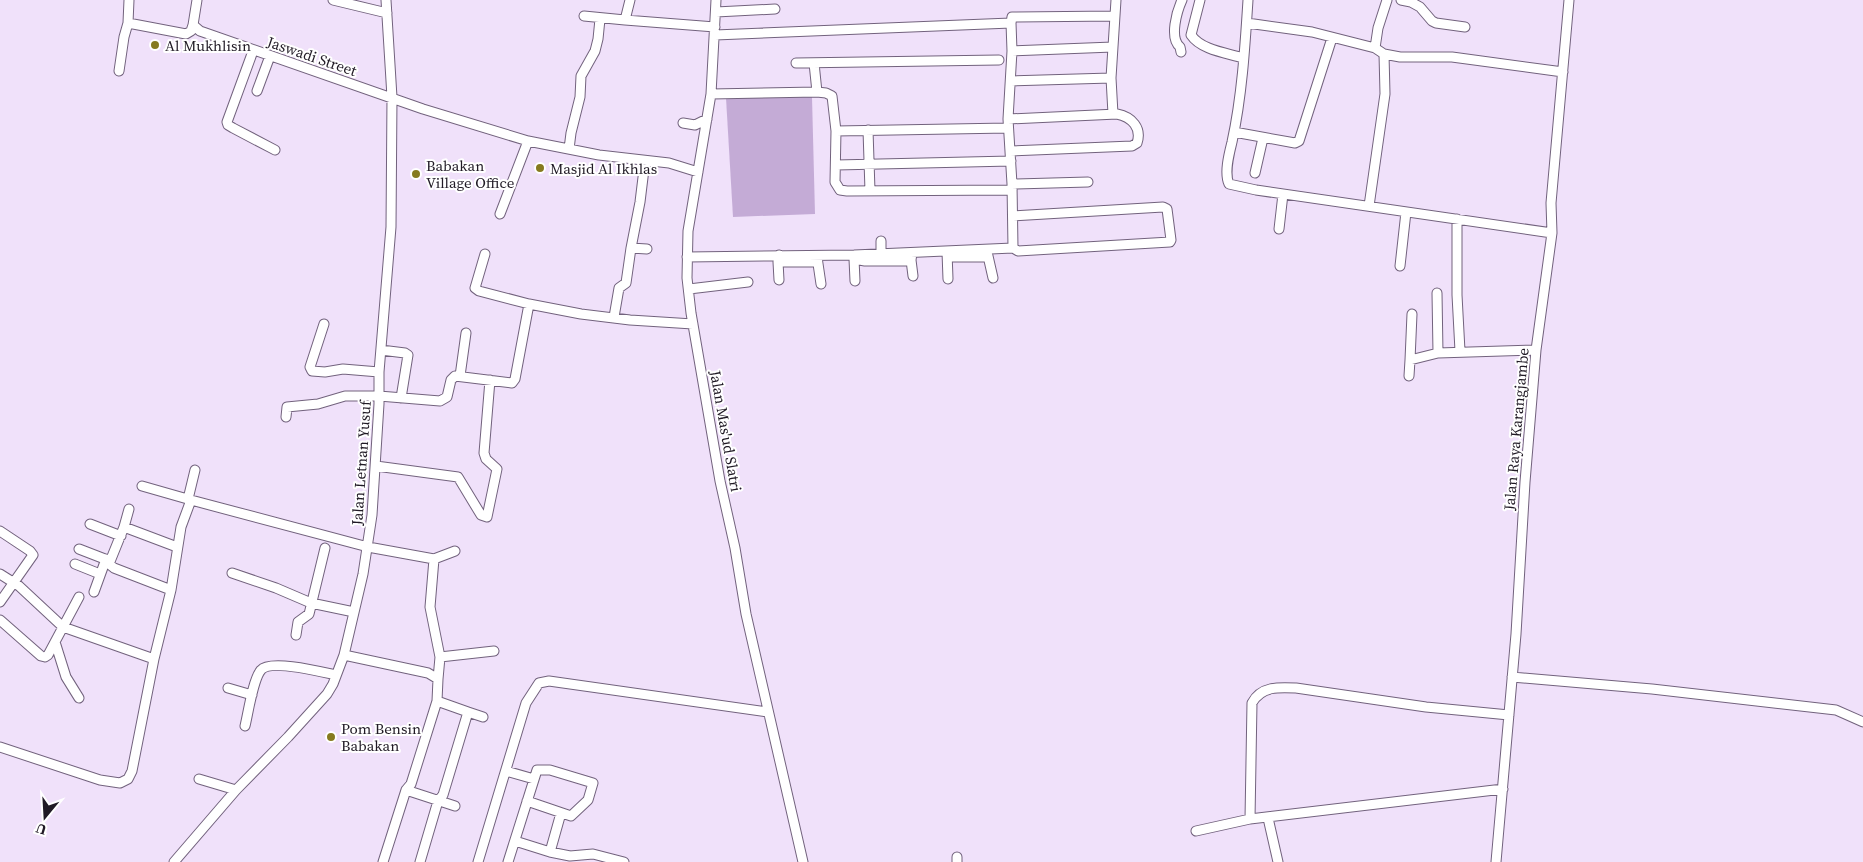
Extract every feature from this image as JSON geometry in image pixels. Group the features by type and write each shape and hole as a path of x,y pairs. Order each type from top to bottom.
{"street":[{"path":"119,71 130,0"},
{"path":"128,22 186,34 191,31 197,0"},
{"path":"333,0 387,13"},
{"name":"Jalan Letnan Yusuf","path":"174,862 236,790 327,694 344,655 368,547 376,466 379,372 393,201 392,97 386,0"},
{"path":"625,20 630,0"},
{"name":"Jalan Mas'ud Slatri","path":"716,0 711,94 688,231 689,289 693,324 720,481 735,548 746,614 803,862"},
{"path":"1113,114 1111,78 1116,0"},
{"path":"1181,52 1180,47 1177,45 1176,15 1182,0"},
{"path":"1191,35 1200,0"},
{"path":"1248,0 1244,58 1227,180 1229,184 1283,194 1552,233"},
{"path":"1374,48 1387,0"},
{"path":"1401,0 1411,2 1420,7 1436,23 1465,27"},
{"name":"Jalan Raya Karangjambe","path":"1496,862 1510,715 1522,524 1536,350 1552,233 1551,203 1569,0"},
{"path":"716,12 775,9"},
{"path":"584,16 715,31 1011,23"},
{"path":"1013,248 1011,161 1008,124 1012,17 1115,16"},
{"path":"569,149 580,97 580,79 595,52 600,19"},
{"path":"1247,23 1312,32 1374,48 1384,54 1400,58 1452,57 1563,72"},
{"name":"Jaswadi Street","path":"193,24 200,31 253,51 423,109 528,142 645,161 670,163 698,172"},
{"path":"1176,33 1191,35 1200,44 1244,58"},
{"path":"1234,132 1295,143 1298,141 1332,38"},
{"path":"1012,51 1113,47"},
{"path":"253,51 227,122 232,128 275,150"},
{"path":"1369,206 1385,94 1384,54"},
{"path":"257,91 270,56"},
{"path":"796,63 999,60"},
{"path":"814,62 817,92"},
{"path":"1011,81 1111,78"},
{"path":"711,94 826,92 832,96 836,130 835,182 840,190 870,191 1012,187 1088,182"},
{"path":"836,130 1008,124 1113,114 1121,115 1134,122 1139,134 1136,145 1010,151"},
{"path":"683,123 695,125 707,119"},
{"path":"868,130 870,191"},
{"path":"1256,173 1263,138"},
{"path":"500,214 528,142"},
{"path":"614,318 619,288 626,283 640,203 645,161"},
{"path":"836,165 1011,161"},
{"path":"1279,229 1283,194"},
{"path":"854,257 865,261 912,256 987,253 1013,248 1018,251 1086,248 1170,242 1171,240 1167,209 1163,207 1013,216"},
{"path":"1400,266 1406,212"},
{"path":"1457,219 1457,296 1460,351"},
{"path":"881,241 881,254"},
{"path":"631,248 647,249"},
{"path":"987,253 993,278"},
{"path":"485,254 475,288 479,291 529,304 581,314 658,323 693,324"},
{"path":"687,257 778,259 854,257 881,254 912,256"},
{"path":"947,254 948,279"},
{"path":"912,256 913,276"},
{"path":"854,257 855,281"},
{"path":"817,258 821,284"},
{"path":"778,259 779,280"},
{"path":"689,289 748,282"},
{"path":"1437,293 1438,353"},
{"path":"286,417 286,409 289,406 318,404 345,396 379,396 443,401 449,395 452,378 460,376 512,383 516,379 529,304"},
{"path":"1409,376 1412,314"},
{"path":"324,324 310,367 312,371 325,372 343,369 379,372"},
{"path":"460,376 466,333"},
{"path":"381,350 406,353 408,355 401,398"},
{"path":"1410,360 1438,353 1460,351 1536,350"},
{"path":"376,466 460,478 481,515 487,517 497,469 486,459 484,453 490,380"},
{"path":"0,748 100,780 120,783 128,778 132,771 170,590 181,527 190,500 195,470"},
{"path":"142,486 368,547 434,559 455,551"},
{"path":"94,592 100,574 122,532 129,509"},
{"path":"90,524 177,547"},
{"path":"0,531 33,554 0,602"},
{"path":"296,636 298,622 309,614 325,548"},
{"path":"79,549 108,560 109,564 114,568 170,590"},
{"path":"384,862 406,790 411,784 437,701 440,657 430,607 434,559"},
{"path":"75,564 100,574"},
{"path":"232,573 312,603 354,612"},
{"path":"0,574 13,582 63,627 154,659"},
{"path":"0,620 43,657 48,655 79,597"},
{"path":"55,642 66,677 79,698"},
{"path":"440,657 494,651"},
{"path":"344,655 421,671 434,675 438,679"},
{"path":"245,726 260,670 273,664 336,675"},
{"path":"1512,677 1657,690 1836,710 1863,722"},
{"path":"478,862 526,703 540,683 549,680 768,712"},
{"path":"1250,819 1252,703 1256,695 1264,691 1276,687 1296,688 1407,705 1510,715"},
{"path":"228,688 252,695"},
{"path":"437,701 483,717"},
{"path":"420,862 438,800 443,795 468,712"},
{"path":"508,862 515,841 527,801 537,770 550,770 593,783 588,800 571,816 527,801"},
{"path":"506,771 534,779"},
{"path":"199,779 236,790"},
{"path":"1196,831 1250,819 1503,789"},
{"path":"406,790 455,806"},
{"path":"550,852 561,813"},
{"path":"1268,818 1278,862"},
{"path":"515,841 572,858 593,854 624,862"}],"shaded area":[{"path":"812,97 815,214 733,217 726,98"}],"place":[{"name":"Al Mukhlisin","path":"155,45"},
{"name":"Masjid Al Ikhlas","path":"540,168"},
{"name":"Babakan Village Office","path":"416,174"},
{"name":"Pom Bensin Babakan","path":"331,737"}]}
